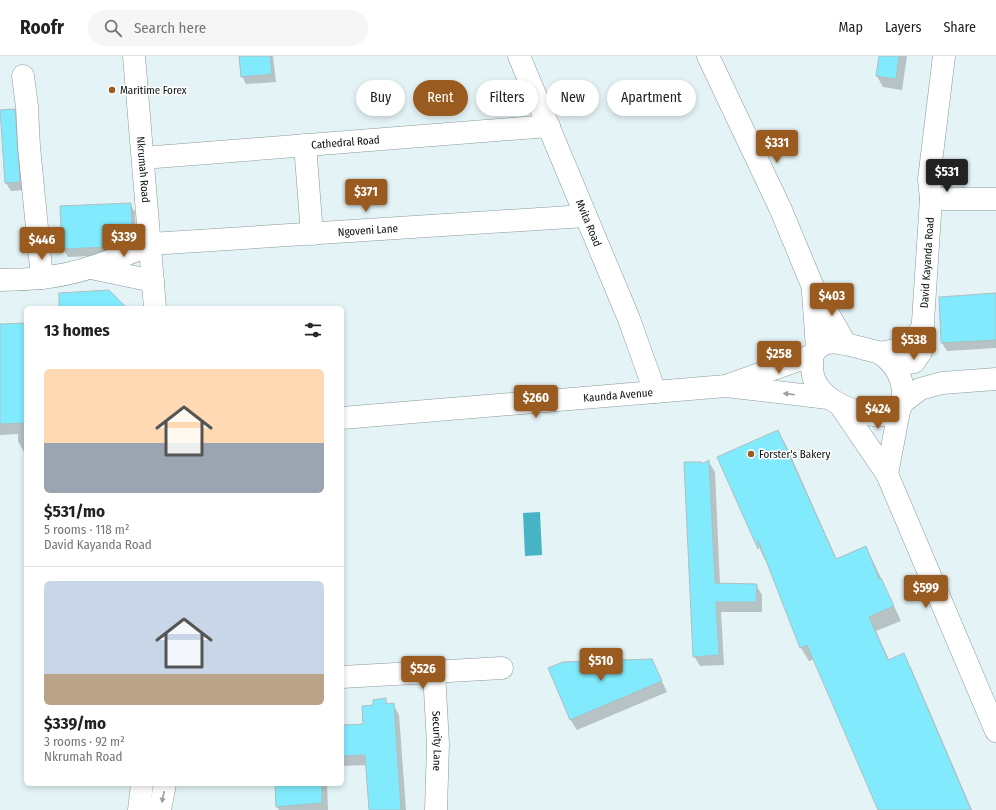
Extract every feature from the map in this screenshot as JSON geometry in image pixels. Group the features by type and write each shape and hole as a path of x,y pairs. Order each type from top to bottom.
{"street":[{"name":"Nkrumah Road","path":"134,56 155,306"},
{"name":"Mvita Road","path":"519,56 629,319 655,392"},
{"path":"708,56 781,210 813,287 845,343"},
{"name":"David Kayanda Road","path":"890,363 906,346 914,340 923,327 931,200 929,179 944,56"},
{"path":"23,76 42,278"},
{"name":"Cathedral Road","path":"143,158 549,126"},
{"path":"305,145 312,234"},
{"path":"931,200 996,199"},
{"name":"Ngoveni Lane","path":"150,244 585,216"},
{"path":"0,280 42,278 87,268 122,257 150,244"},
{"path":"87,268 153,281"},
{"path":"813,287 815,352 812,372 818,386 834,402 887,474 996,731"},
{"path":"726,386 815,352 829,342 845,343 890,363 971,380"},
{"path":"887,474 904,387 890,363"},
{"path":"726,386 834,402 875,415 901,407 920,389 942,382 996,379"},
{"name":"Kaunda Avenue","path":"344,418 726,386"},
{"path":"344,677 502,668"},
{"name":"Security Lane","path":"434,672 438,744 436,810"},
{"path":"139,810 142,786"},
{"path":"160,810 165,786"}],"water":[{"path":"540,512 542,555 525,556 523,513"}],"building":[{"path":"239,56 270,56 272,74 241,77"},
{"path":"879,56 899,56 896,79 876,76"},
{"path":"15,109 20,182 5,183 0,110"},
{"path":"131,203 132,226 121,243 110,247 62,249 60,206"},
{"path":"109,290 125,306 59,306 59,293"},
{"path":"996,293 996,340 941,343 939,297"},
{"path":"24,323 24,423 0,424 0,324"},
{"path":"778,430 836,559 866,546 879,579 881,578 894,606 869,617 888,660 904,653 971,810 878,810 807,645 800,648 758,540 758,549 717,457"},
{"path":"709,460 715,583 757,584 756,602 716,602 719,655 693,657 684,462 702,462 702,464"},
{"path":"652,659 662,681 570,720 548,668 563,662"},
{"path":"386,698 386,704 394,703 401,810 369,810 365,755 344,756 344,725 363,724 362,706 373,705 373,700"},
{"path":"275,786 322,786 322,803 276,807"}],"place":[{"name":"Maritime Forex","path":"112,90"},
{"name":"Forster's Bakery","path":"751,454"}]}
